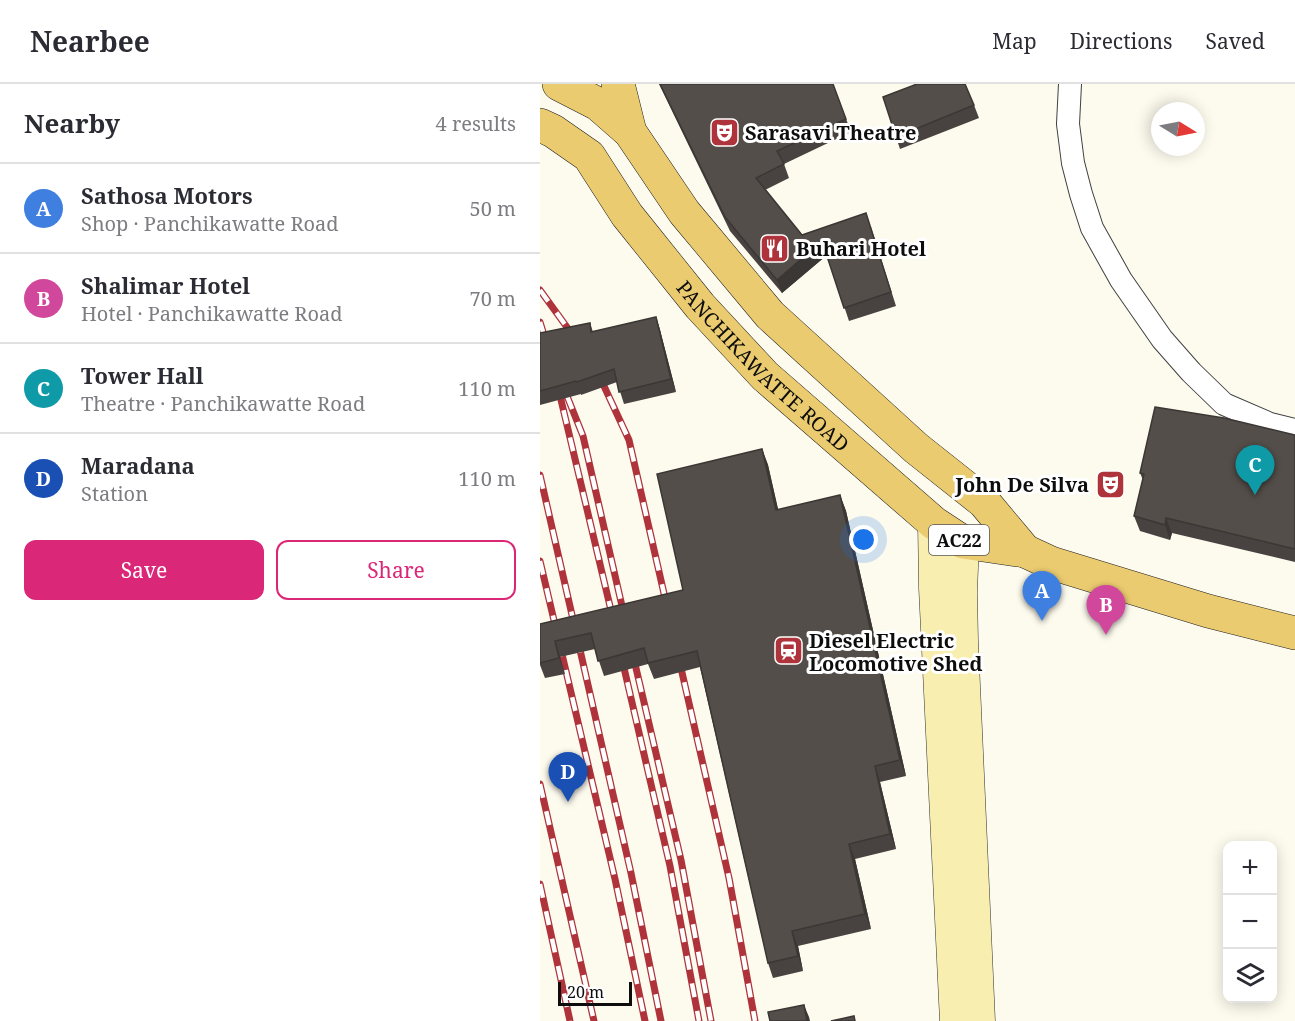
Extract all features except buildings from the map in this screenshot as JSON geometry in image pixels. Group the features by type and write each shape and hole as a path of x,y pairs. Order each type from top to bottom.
{"main road":[{"name":"PANCHIKAWATTE ROAD","path":"559,84 598,104 630,132 684,212 770,315 916,448 984,502 1025,551"},
{"name":"PANCHIKAWATTE ROAD","path":"618,84 630,132"},
{"name":"PANCHIKAWATTE ROAD","path":"540,125 553,131 589,156 627,215 678,279 765,376 934,523 963,542 1025,551 1051,563 1208,612 1295,633"},
{"path":"934,523 956,1021"},
{"path":"963,542 962,641 979,1021"}],"street":[{"path":"1070,84 1068,124 1073,163 1081,194 1092,228 1121,280 1162,339 1224,404 1270,424 1295,430"}],"railway":[{"path":"540,290 577,341"},
{"path":"540,322 548,348"},
{"path":"597,371 629,440 668,611"},
{"path":"557,383 614,623"},
{"path":"567,396 583,436 625,619"},
{"path":"540,475 631,873 661,1021"},
{"path":"540,561 615,879 645,1021"},
{"path":"632,651 681,860 711,1021"},
{"path":"621,655 670,866 699,1021"},
{"path":"678,655 729,878 755,1021"},
{"path":"540,784 594,1021"},
{"path":"540,884 570,1021"}],"place":[{"name":"Sarasavi Theatre","path":"724,132"},
{"name":"Buhari Hotel","path":"775,248"},
{"name":"John De Silva","path":"1110,484"},
{"name":"Tower Hall","path":"1255,495"},
{"name":"Sathosa Motors","path":"1042,621"},
{"name":"Shalimar Hotel","path":"1106,635"},
{"name":"Diesel Electric Locomotive Shed","path":"788,651"},
{"name":"Maradana","path":"568,802"}]}
